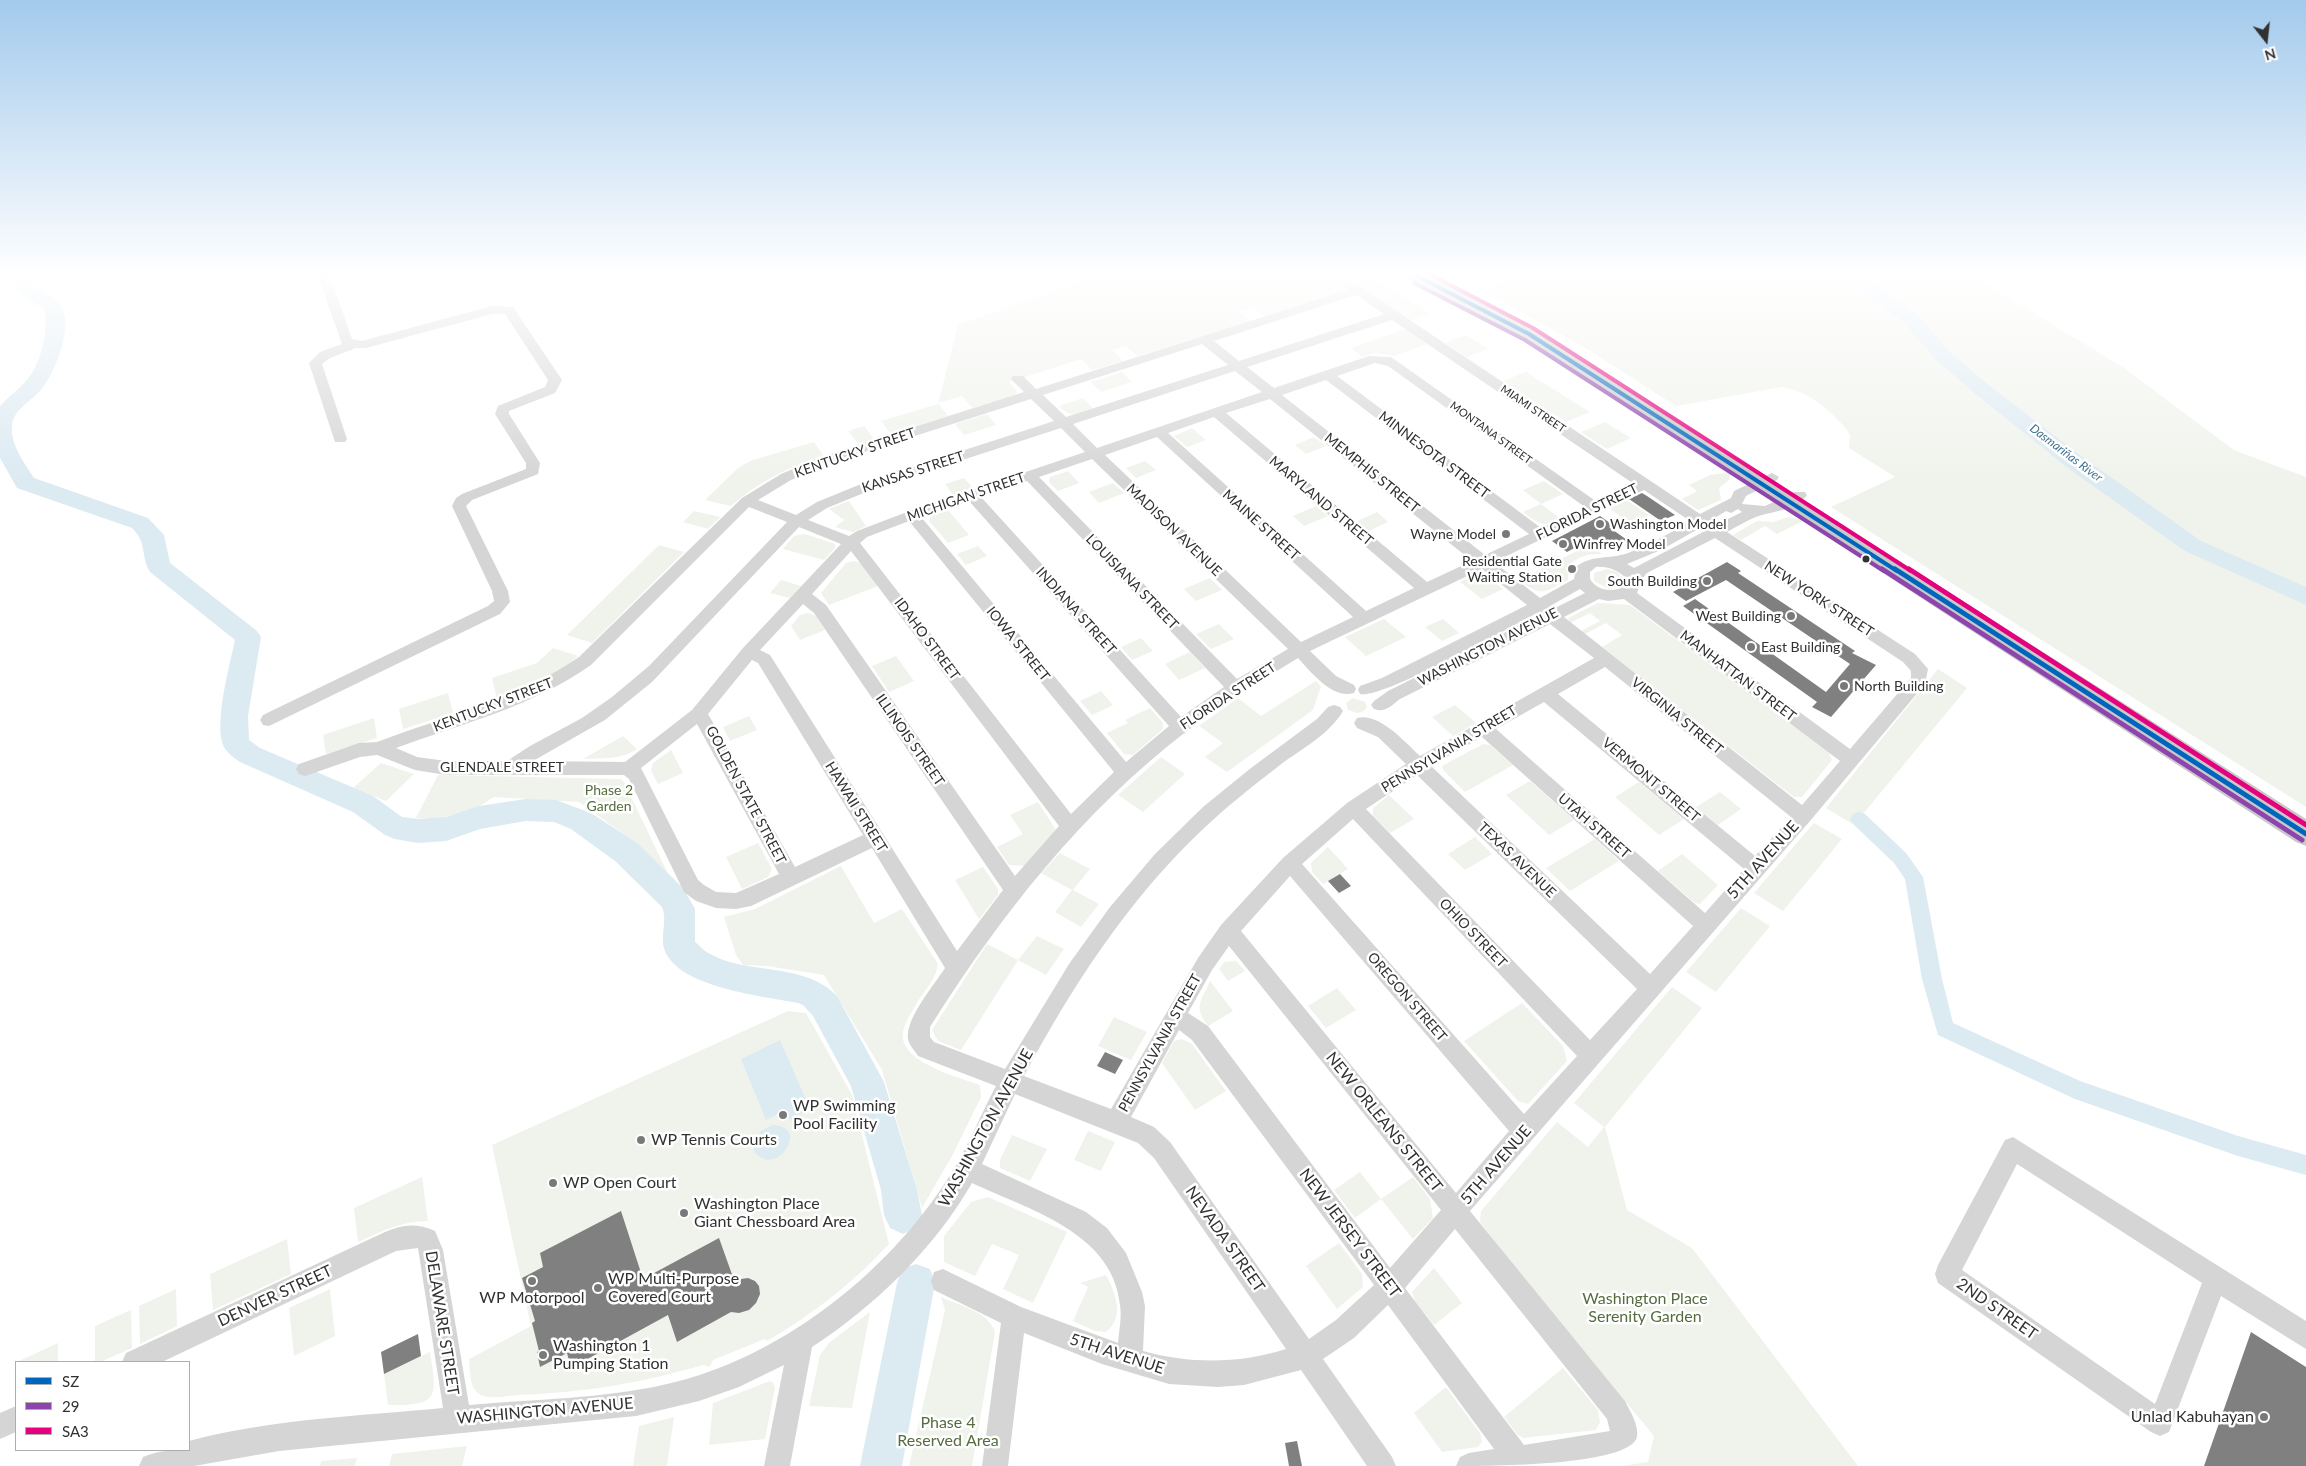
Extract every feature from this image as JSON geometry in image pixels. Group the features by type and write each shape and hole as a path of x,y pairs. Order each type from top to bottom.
{"main road":[{"path":"1545,344 1794,498 2139,721 2306,834"},
{"path":"2139,721 2306,819"}],"street":[{"path":"340,439 315,363 325,355 351,344"},
{"path":"269,720 494,610 502,602 500,591 459,506 461,500 467,497 533,471 533,464 502,414 502,409 550,390 555,384 549,369 533,344"},
{"name":"KENTUCKY STREET","path":"305,769 359,750 378,748 519,698 568,675 585,661 747,501 769,486 808,466 1192,344"},
{"name":"MEMPHIS STREET","path":"1211,344 1545,611"},
{"name":"KANSAS STREET","path":"512,767 530,752 579,728 634,689 655,670 796,520 822,505 871,485 1304,344"},
{"name":"MIAMI STREET","path":"1438,344 1700,521"},
{"name":"MICHIGAN STREET","path":"628,769 698,714 750,652 851,542 862,534 972,494 1374,359 1386,360"},
{"name":"MONTANA STREET","path":"1386,360 1596,508"},
{"name":"MINNESOTA STREET","path":"1328,375 1540,535"},
{"name":"MADISON AVENUE","path":"1018,379 1299,650 1336,703"},
{"name":"MARYLAND STREET","path":"1216,412 1426,590"},
{"name":"MAINE STREET","path":"1158,432 1365,619"},
{"name":"LOUISIANA STREET","path":"1029,475 1235,688"},
{"path":"1731,507 1739,494 1766,480"},
{"name":"FLORIDA STREET","path":"919,1039 920,1024 956,968 1014,890 1070,826 1125,773 1180,727 1235,688 1299,650 1645,484"},
{"name":"INDIANA STREET","path":"972,494 1180,727"},
{"path":"1754,512 1744,507 1731,507 1700,521 1629,560 1592,563 1582,570 1582,581 1598,593 1614,596 1630,586 1642,569 1754,512 1767,512 1794,498"},
{"name":"IDAHO STREET","path":"747,501 851,542 864,556 1070,826"},
{"name":"IOWA STREET","path":"912,515 1125,773"},
{"name":"NEW YORK STREET","path":"1700,521 1909,658 1920,669"},
{"path":"1609,563 1624,569 1630,586"},
{"name":"WASHINGTON AVENUE","path":"1374,714 1394,695 1545,611 1582,581"},
{"name":"MANHATTAN STREET","path":"1630,586 1850,759"},
{"name":"WASHINGTON AVENUE","path":"1366,690 1388,682 1545,611 1598,593"},
{"name":"ILLINOIS STREET","path":"802,595 820,609 1014,890"},
{"name":"VIRGINIA STREET","path":"1545,611 1803,816"},
{"name":"HAWAII STREET","path":"750,652 764,659 956,968"},
{"name":"PENNSYLVANIA STREET","path":"1116,1122 1175,1016 1228,931 1290,863 1354,808 1418,765 1606,659"},
{"name":"5TH AVENUE","path":"943,1281 1014,1317 1102,1351 1169,1371 1218,1374 1273,1366 1307,1355 1345,1329 1390,1288 1524,1131 1592,1057 1705,925 1803,816 1919,680 1920,669"},
{"path":"1366,690 1373,694 1374,714 1336,703 1366,690"},
{"name":"VERMONT STREET","path":"1546,693 1756,868"},
{"name":"WASHINGTON AVENUE","path":"152,1466 188,1454 251,1441 458,1419 595,1410 657,1399 703,1387 740,1373 761,1364 801,1340 866,1290 895,1264 932,1222 967,1169 1010,1082 1073,974 1140,884 1194,827 1336,703"},
{"name":"GOLDEN STATE STREET","path":"698,714 706,722 790,878"},
{"name":"TEXAS AVENUE","path":"1374,714 1384,732 1650,988"},
{"name":"UTAH STREET","path":"1483,728 1705,925"},
{"name":"GLENDALE STREET","path":"378,748 430,767 616,767 628,769"},
{"path":"628,769 636,774 691,886 700,894 727,903 744,900 875,838"},
{"name":"OHIO STREET","path":"1354,808 1592,1057"},
{"name":"OREGON STREET","path":"1290,863 1524,1131"},
{"name":"NEW ORLEANS STREET","path":"1228,931 1248,953 1616,1410 1622,1422 1624,1436 1621,1440 1610,1446 1518,1459"},
{"name":"NEW JERSEY STREET","path":"1175,1016 1200,1033 1518,1459"},
{"name":"NEVADA STREET","path":"919,1039 926,1049 1146,1135 1162,1150 1383,1466"},
{"name":"2ND STREET","path":"2216,1278 2160,1423 1947,1274 2013,1148 2216,1278 2306,1336"},
{"path":"967,1169 1078,1220 1099,1236 1117,1262 1130,1292 1133,1306 1130,1359"},
{"name":"DENVER STREET","path":"137,1361 393,1240 417,1235"},
{"name":"DELAWARE STREET","path":"417,1235 427,1239 432,1250 458,1419"},
{"path":"995,1466 1014,1317"},
{"path":"777,1466 801,1340"},
{"path":"0,1426 15,1418"},
{"path":"1469,1466 1518,1459"}],"green space":[{"path":"953,344 1175,344 1137,356 1126,346 1112,350 1123,361 1092,370 1081,359 1009,382 1017,391 1016,395 972,408 962,396 938,403"},
{"path":"1361,344 1426,344 1394,356 1376,353 1362,357 1351,348"},
{"path":"1447,344 1481,344 1488,349 1467,357"},
{"path":"2085,344 2124,368 2234,450 2306,477 2306,807 1831,507 1895,477 1849,448 1850,435 1847,430 1834,415 1818,402 1792,389 1782,387 1676,406 1581,345"},
{"path":"1122,372 1132,382 1101,392 1091,382"},
{"path":"1526,372 1590,412 1566,422 1503,381"},
{"path":"1083,398 1093,408 1071,414 1059,406"},
{"path":"938,404 948,416 891,434 881,421"},
{"path":"987,414 996,425 964,435 955,424"},
{"path":"1605,422 1631,438 1607,449 1581,432"},
{"path":"864,426 874,439 858,444 848,431"},
{"path":"1192,428 1206,440 1187,447 1174,436"},
{"path":"1314,437 1326,446 1306,454 1295,445"},
{"path":"814,442 823,455 763,482 731,506 705,500 738,468 750,461"},
{"path":"1145,461 1156,470 1136,478 1126,468"},
{"path":"1068,471 1079,483 1058,491 1049,482 1050,477"},
{"path":"1731,472 1729,480 1719,488 1721,500 1698,510 1682,499 1697,491 1689,485 1710,475"},
{"path":"964,478 974,489 954,496 945,484"},
{"path":"1544,481 1563,494 1541,504 1523,490"},
{"path":"1113,483 1124,493 1099,503 1089,492"},
{"path":"1626,500 1649,515 1631,524 1609,508"},
{"path":"849,501 866,526 853,532 835,527 844,520 829,509"},
{"path":"1541,504 1561,519 1545,524 1523,512"},
{"path":"1316,506 1328,516 1304,526 1293,516"},
{"path":"948,510 969,535 948,543 929,521 931,516"},
{"path":"694,511 720,517 708,529 683,522"},
{"path":"1377,512 1388,522 1369,531 1357,521"},
{"path":"1788,517 1805,520 1777,534 1765,526 1741,540 1733,535 1757,521 1773,522"},
{"path":"805,534 835,544 835,548 824,560 783,549 794,536"},
{"path":"659,545 684,552 592,643 567,635"},
{"path":"1589,545 1602,554 1587,555 1574,561 1568,569 1568,580 1553,588 1538,591 1519,580"},
{"path":"978,546 987,556 966,565 957,554"},
{"path":"854,561 861,563 878,586 829,605 821,593 846,563"},
{"path":"1607,569 1617,572 1623,578 1621,587 1609,589 1594,581 1594,573"},
{"path":"1477,574 1487,576 1503,589 1482,599 1460,582"},
{"path":"1210,578 1222,590 1196,601 1184,589"},
{"path":"781,580 801,586 790,598 770,593"},
{"path":"1598,603 1630,605 1829,753 1832,760 1802,797 1794,797 1602,647 1622,635 1606,623 1585,634 1581,631 1600,621 1590,613 1570,623 1568,618"},
{"path":"808,613 816,616 825,630 800,640 791,626 800,615"},
{"path":"1384,619 1406,637 1366,656 1345,637"},
{"path":"1443,619 1459,633 1442,641 1425,627"},
{"path":"1219,624 1234,639 1211,649 1196,634"},
{"path":"1141,638 1153,651 1132,660 1121,647"},
{"path":"553,648 578,656 560,670 540,681 497,699 492,678 537,663"},
{"path":"1190,652 1205,668 1179,680 1165,664"},
{"path":"896,656 914,681 889,692 872,666"},
{"path":"1938,669 1967,688 1854,825 1826,808"},
{"path":"1316,681 1321,686 1313,710 1227,772 1205,757 1223,743 1199,726 1238,698 1261,716"},
{"path":"1101,691 1113,705 1092,715 1080,701"},
{"path":"448,693 453,713 403,729 399,709"},
{"path":"1353,698 1365,702 1367,707 1364,711 1358,713 1348,710 1346,703"},
{"path":"1455,705 1476,723 1453,736 1432,717"},
{"path":"1150,708 1163,723 1163,729 1133,755 1124,754 1107,733 1128,723 1125,720"},
{"path":"749,716 757,730 730,741 723,727"},
{"path":"374,718 377,738 326,754 323,735"},
{"path":"623,736 637,749 618,757 583,759"},
{"path":"1483,744 1490,745 1513,765 1465,792 1443,770 1442,766"},
{"path":"671,750 683,773 658,784 651,770 653,763"},
{"path":"1161,757 1185,774 1143,812 1118,795"},
{"path":"381,763 414,774 386,801 353,788"},
{"name":"Phase 2 Garden","path":"438,775 621,779 680,899 629,838 579,802 494,797 478,807 457,814 434,819 416,818"},
{"path":"1530,781 1574,820 1549,835 1506,795"},
{"path":"1639,782 1684,819 1659,835 1615,797"},
{"path":"1720,792 1741,809 1718,825 1696,807"},
{"path":"1389,795 1414,819 1390,833 1373,816 1373,808"},
{"path":"1038,802 1056,830 1025,866 1009,865 997,847 1023,834 1010,815"},
{"path":"1814,823 1842,839 1783,911 1754,893"},
{"path":"1475,837 1492,854 1465,870 1448,854"},
{"path":"1595,839 1619,861 1570,891 1546,868"},
{"path":"758,843 772,869 768,877 742,889 726,857"},
{"path":"1328,847 1348,869 1323,884 1312,872 1311,863"},
{"path":"1060,853 1090,869 1073,890 1099,904 1081,927 1055,912 1072,890 1041,873"},
{"path":"1682,854 1718,885 1700,904 1695,903 1658,871"},
{"path":"841,866 874,923 902,909 938,964 933,979 909,1016 903,1032 904,1043 919,1060 931,1067 980,1085 981,1097 952,1156 922,1208 882,1070 824,975 767,966 743,965 736,955 724,917 755,909"},
{"path":"983,867 998,889 998,895 979,919 955,880"},
{"path":"1741,908 1770,926 1716,992 1686,972"},
{"path":"1037,936 1064,949 1046,975 1018,960"},
{"path":"987,944 1018,960 961,1050 938,1041 932,1030"},
{"path":"1236,961 1245,971 1228,981 1219,969 1224,962"},
{"path":"1210,981 1233,1011 1208,1026 1201,1014 1200,1004"},
{"name":"Washington Place Serenity Garden","path":"1672,987 1702,1008 1605,1127 1627,1210 1692,1248 1858,1466 1621,1466 1648,1462 1654,1436 1511,1263 1480,1222 1481,1211 1557,1122 1588,1147 1604,1127 1574,1103"},
{"path":"1337,988 1356,1010 1326,1028 1308,1006"},
{"path":"1522,1003 1563,1046 1567,1061 1528,1104 1518,1101 1464,1041"},
{"path":"788,1011 806,1013 852,1095 889,1244 847,1285 800,1320 767,1341 765,1339 713,1360 710,1367 703,1365 634,1382 566,1392 496,1397 481,1395 477,1392 471,1381 469,1359 531,1326 492,1145"},
{"path":"1114,1017 1147,1032 1131,1060 1098,1046"},
{"path":"1182,1039 1192,1044 1226,1091 1195,1110 1162,1063 1174,1041"},
{"path":"1088,1131 1115,1142 1101,1171 1074,1160"},
{"path":"1012,1135 1047,1149 1030,1181 1000,1168 1000,1160"},
{"path":"1360,1172 1381,1199 1355,1218 1334,1190"},
{"path":"422,1177 428,1221 401,1225 358,1242 354,1208"},
{"path":"1413,1177 1430,1199 1433,1218 1413,1239 1381,1199"},
{"path":"988,1197 1067,1232 1033,1303 1003,1289 1019,1255 992,1244 975,1276 944,1262 944,1236 971,1202"},
{"path":"287,1239 291,1274 213,1310 210,1274"},
{"path":"1339,1243 1362,1274 1363,1287 1337,1309 1306,1266"},
{"path":"1434,1268 1462,1303 1434,1325 1415,1301 1412,1292"},
{"path":"1106,1275 1113,1290 1117,1312 1112,1326 1106,1332 1095,1331 1073,1321 1088,1287 1080,1283"},
{"path":"176,1289 177,1326 140,1344 139,1306"},
{"path":"330,1289 335,1336 294,1356 289,1308"},
{"name":"Phase 4 Reserved Area","path":"941,1297 980,1314 995,1332 972,1466 909,1466 945,1310"},
{"path":"131,1310 132,1348 102,1361 95,1361 95,1326"},
{"path":"870,1312 852,1408 809,1406 820,1355 830,1342"},
{"path":"58,1343 58,1361 19,1361"},
{"path":"430,1352 434,1379 431,1396 426,1401 417,1403 388,1405 384,1374"},
{"path":"1563,1368 1598,1410 1600,1422 1596,1430 1523,1438 1517,1434 1504,1417"},
{"path":"770,1381 775,1388 765,1439 709,1445 713,1403"},
{"path":"1446,1387 1480,1433 1482,1442 1478,1447 1442,1452 1414,1413"},
{"path":"674,1417 667,1466 633,1466 639,1426"},
{"path":"467,1446 462,1466 389,1466 392,1454"},
{"path":"357,1458 355,1466 320,1466 321,1461"}],"shaded area":[{"path":"780,1040 810,1109 791,1119 778,1114 766,1120 741,1059"},
{"path":"773,1125 784,1128 789,1134 790,1142 780,1156 771,1159 762,1158 754,1151 754,1142 761,1131"}],"building":[{"path":"1642,493 1675,515 1661,521 1629,499"},
{"path":"1600,516 1613,525 1609,527 1627,540 1605,550 1591,539 1567,552 1552,541"},
{"path":"1727,562 1741,571 1738,573 1855,651 1852,653 1876,665 1831,717 1812,707 1817,702 1683,606 1695,599 1826,692 1850,664 1726,580 1686,601 1673,592"},
{"path":"1340,874 1351,886 1339,893 1328,881"},
{"path":"1105,1052 1123,1060 1115,1074 1097,1066"},
{"path":"621,1211 643,1279 719,1238 734,1280 748,1278 755,1281 759,1286 760,1294 756,1303 749,1310 739,1313 731,1312 677,1342 668,1315 571,1368 567,1353 540,1367 537,1352 539,1351 532,1323 535,1321 522,1278 543,1267 540,1253"},
{"name":"Unlad Kabuhayan","path":"2251,1332 2306,1367 2306,1466 2204,1466"},
{"path":"418,1334 421,1356 384,1374 381,1352"},
{"path":"1297,1441 1302,1466 1289,1466 1285,1443"}],"waterway":[{"path":"52,344 49,358 38,380 10,407 2,420 1,433 6,448 25,483 140,523 152,535 159,566 248,637 234,716 236,744 250,755 363,804 395,827 418,831 446,829 479,818 526,810 556,811 581,821 626,852 672,897 680,909 678,934 680,949 698,964 721,973 799,989 815,995 825,1006 867,1082 899,1190 903,1215"},
{"name":"Dasmariñas River","path":"1933,344 1942,355 1979,387 2077,464 2193,546 2306,597"},
{"path":"1859,819 1900,858 1914,877 1932,979 1945,1029 2075,1089 2238,1146 2306,1165"},
{"path":"881,1466 916,1283"}],"transit line":[{"name":"29","path":"1532,344 2302,840"},
{"name":"SZ","path":"1545,344 2306,834"},
{"name":"SA3","path":"1559,344 2306,825"}],"place":[{"name":"Washington Model","path":"1600,524"},
{"name":"Wayne Model","path":"1506,534"},
{"name":"Winfrey Model","path":"1563,544"},
{"name":"Residential Gate Waiting Station","path":"1572,569"},
{"name":"South Building","path":"1707,581"},
{"name":"West Building","path":"1791,616"},
{"name":"East Building","path":"1751,647"},
{"name":"North Building","path":"1844,686"},
{"name":"WP Swimming Pool Facility","path":"783,1115"},
{"name":"WP Tennis Courts","path":"641,1140"},
{"name":"WP Open Court","path":"553,1183"},
{"name":"Washington Place Giant Chessboard Area","path":"684,1213"},
{"name":"WP Motorpool","path":"532,1281"},
{"name":"WP Multi-Purpose Covered Court","path":"598,1288"},
{"name":"Washington 1 Pumping Station","path":"543,1355"},
{"name":"Unlad Kabuhayan","path":"2264,1417"}]}
